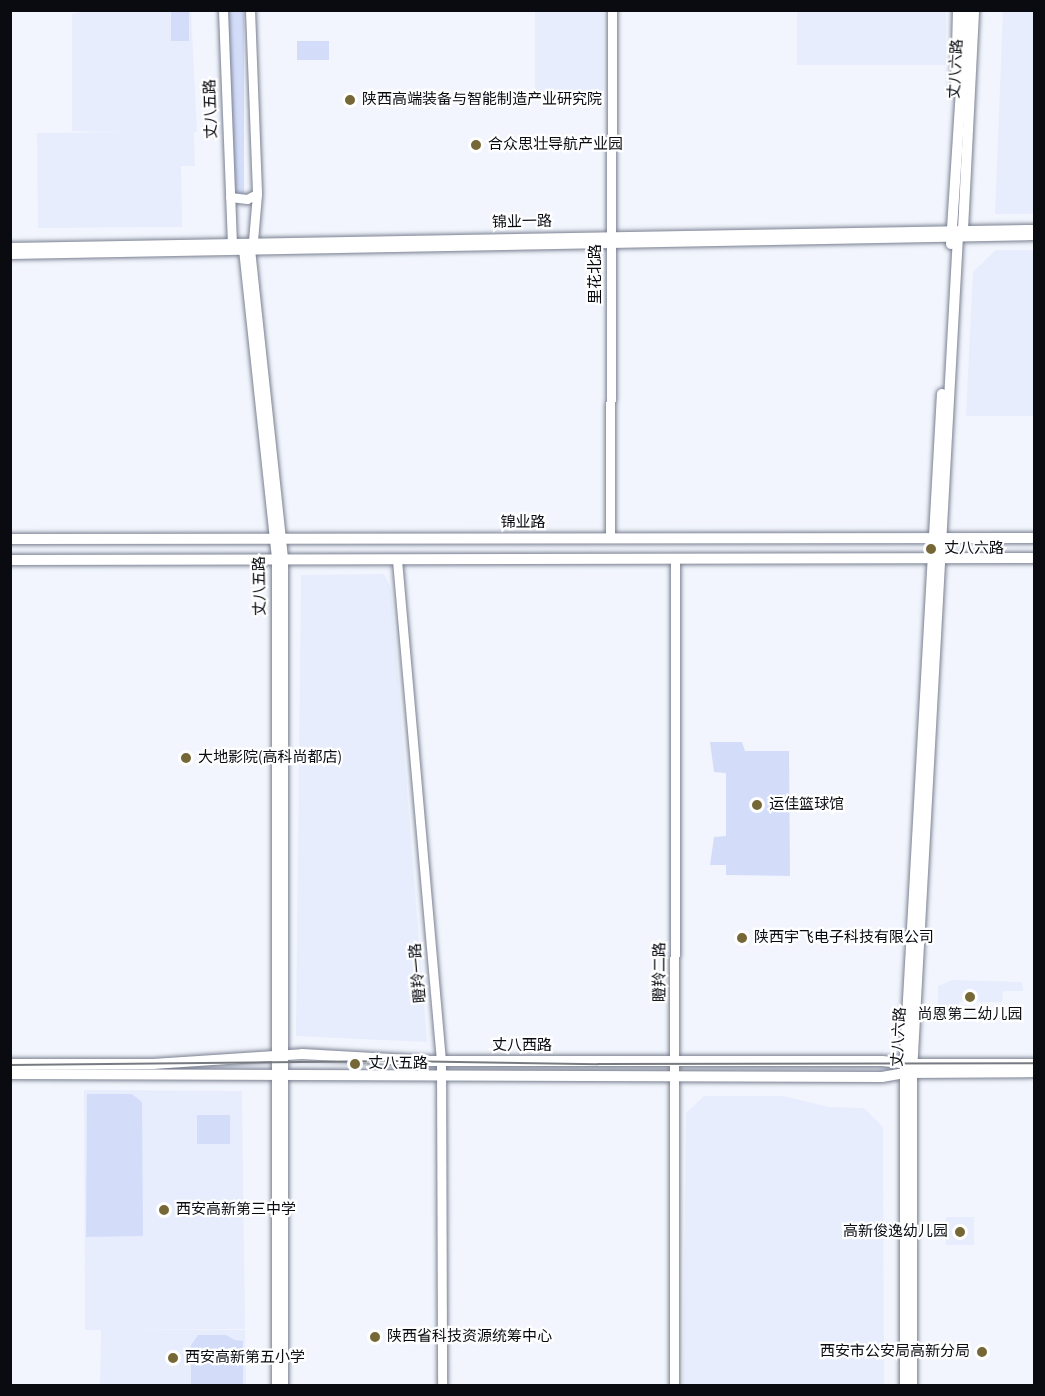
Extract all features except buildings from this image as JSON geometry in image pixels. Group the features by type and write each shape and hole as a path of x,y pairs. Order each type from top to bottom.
{"main road":[{"path":"958,10 955,76 958,125"},
{"name":"丈八六路","path":"956,232 969,140 966,10"},
{"name":"丈八六路","path":"905,1386 909,1068 956,232 958,125 967,79 974,10"},
{"path":"969,140 981,10"},
{"name":"锦业路","path":"10,539 1035,538"},
{"path":"10,560 1035,558"},
{"name":"丈八西路","path":"10,1064 153,1064 279,1055 362,1056 441,1061 675,1061 1035,1072"},
{"name":"丈八西路","path":"10,1074 882,1077 909,1068 1035,1064"},
{"name":"丈八六路","path":"909,1068 912,1386"}],"street":[{"name":"丈八五路","path":"223,10 232,242"},
{"name":"丈八五路","path":"250,10 257,194 249,246 280,560 276,1386"},
{"name":"里花北路","path":"610,538 612,10"},
{"path":"230,197 247,199 257,194"},
{"name":"锦业一路","path":"10,254 249,246 1035,229"},
{"name":"锦业一路","path":"956,232 1035,235"},
{"path":"10,247 232,242 249,246"},
{"name":"瞪羚二路","path":"674,1386 675,559"},
{"name":"瞪羚一路","path":"397,560 442,1075 442,1386"},
{"name":"丈八五路","path":"279,1076 283,1386"}],"shaded area":[{"path":"89,10 191,11 197,132 194,132 195,166 181,166 182,227 38,228 37,133 123,132 72,131 72,14"},
{"path":"171,11 189,11 189,41 171,41"},
{"path":"227,11 244,11 244,194 227,194"},
{"path":"535,11 603,11 603,97 535,97"},
{"path":"797,11 946,11 946,65 797,65"},
{"path":"1003,11 1034,11 1034,214 995,214"},
{"path":"297,41 329,41 329,60 297,60"},
{"path":"996,250 1034,250 1034,416 966,416 973,272"},
{"path":"384,574 391,589 427,1042 296,1036 301,575"},
{"name":"运佳篮球馆","path":"710,742 742,742 745,751 789,751 790,876 726,875 726,865 710,865 714,837 726,836 726,773 714,772"},
{"name":"尚恩第二幼儿园","path":"952,980 1022,982 1023,991 1003,991 1002,1002 959,1002 958,1016 938,1016 938,986"},
{"name":"西安高新第三中学","path":"84,1090 242,1091 245,1329 120,1330 245,1330 246,1385 100,1385 101,1330 85,1330"},
{"path":"87,1094 132,1094 142,1102 143,1236 86,1237"},
{"path":"704,1096 783,1096 829,1107 864,1108 883,1127 884,1385 683,1385 686,1113"},
{"path":"197,1115 230,1115 230,1144 197,1144"},
{"name":"高新俊逸幼儿园","path":"946,1217 974,1217 974,1245 946,1245"},
{"path":"198,1335 226,1335 243,1341 243,1385 191,1385 191,1345"}],"tram line":[{"path":"10,1065 396,1061 598,1064 1034,1063"}],"place":[{"name":"陕西高端装备与智能制造产业研究院","path":"350,100"},
{"name":"合众思壮导航产业园","path":"476,145"},
{"name":"丈八六路","path":"931,549"},
{"name":"大地影院(高科尚都店)","path":"186,758"},
{"name":"运佳篮球馆","path":"757,805"},
{"name":"陕西宇飞电子科技有限公司","path":"742,938"},
{"name":"尚恩第二幼儿园","path":"970,997"},
{"name":"丈八五路","path":"355,1064"},
{"name":"西安高新第三中学","path":"164,1210"},
{"name":"高新俊逸幼儿园","path":"960,1232"},
{"name":"陕西省科技资源统筹中心","path":"375,1337"},
{"name":"西安市公安局高新分局","path":"982,1352"},
{"name":"西安高新第五小学","path":"173,1358"}]}
